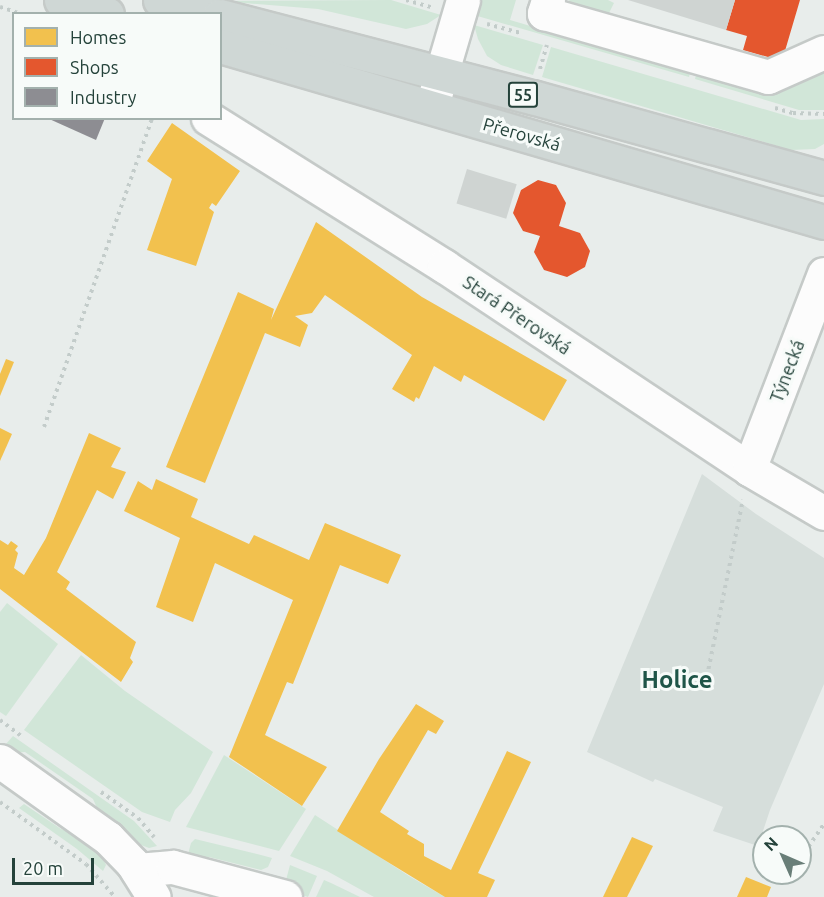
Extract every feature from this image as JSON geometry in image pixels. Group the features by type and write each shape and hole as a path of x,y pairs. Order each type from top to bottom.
{"main road":[{"path":"61,0 100,12"},
{"path":"160,0 202,12"},
{"name":"Přerovská","path":"222,17 441,73 824,178"},
{"name":"Přerovská","path":"222,47 824,222"}],"street":[{"path":"548,0 544,14 768,77 824,52"},
{"path":"431,108 441,73 449,4"},
{"name":"Stará Přerovská","path":"211,120 444,266 749,469 824,513"},
{"name":"Týnecká","path":"749,469 824,274"},
{"path":"0,761 93,826 120,849 146,884 172,867 285,897"}],"path":[{"path":"406,0 449,4"},
{"path":"0,7 16,12"},
{"path":"538,76 548,41"},
{"path":"44,427 151,120"},
{"path":"704,691 749,469"},
{"path":"0,802 86,864 115,897"},
{"path":"812,842 824,824"}],"shaded area":[{"path":"702,474 756,514 824,558 824,684 765,825 752,825 752,844 713,831 723,807 655,779 653,782 587,752"}],"green space":[{"path":"391,0 441,15 427,24 406,29 318,9 221,1"},
{"path":"477,0 516,0 510,20 690,73 689,77 474,15"},
{"path":"569,0 608,0 614,3 609,13 602,16 574,9"},
{"path":"474,25 543,45 533,75 501,65 487,56"},
{"path":"551,47 801,120 824,119 824,144 815,149 791,150 542,77"},
{"path":"824,62 824,110 799,110 695,79 696,75 763,94"},
{"path":"7,603 58,644 6,716 0,712 0,612"},
{"path":"81,655 125,691 213,752 191,793 175,810 170,822 142,812 24,730"},
{"path":"13,736 134,821 157,846 149,848 141,845 97,808 93,799 25,752 11,753 6,744"},
{"path":"224,755 306,809 279,851 186,827"},
{"path":"24,804 61,829 74,834 103,858 106,865 103,871 77,849 19,808"},
{"path":"315,815 445,897 374,897 327,871 290,856"},
{"path":"195,839 272,858 268,867 261,870 209,857 203,862 187,858 191,843"},
{"path":"290,865 317,876 308,897 293,892 286,880"},
{"path":"324,880 331,883 360,897 316,897"}],"building: Homes":[{"path":"172,123 240,171 216,206 212,203 209,208 214,212 196,266 147,250 172,179 147,161"},
{"path":"316,222 422,297 567,380 544,421 464,375 461,382 434,366 419,399 416,397 414,402 392,389 412,355 325,295 312,313 295,316 308,325 300,347 265,333 205,483 166,467 238,292 274,309 271,320"},
{"path":"6,359 14,362 0,396 0,374"},
{"path":"0,428 12,434 0,461"},
{"path":"89,433 121,448 111,467 126,472 113,499 97,490 57,572 70,582 66,589 136,642 130,658 133,662 121,682 0,589 0,540 8,545 11,541 18,546 15,550 18,553 14,568 24,575 46,538"},
{"path":"156,479 198,499 191,517 249,544 254,535 309,560 325,523 401,555 388,584 340,565 293,684 287,682 265,735 327,767 302,806 229,757 293,600 215,563 193,622 156,607 180,538 124,511 138,481 152,490"},
{"path":"416,704 444,721 436,734 428,730 380,812 409,831 407,834 424,844 424,856 451,870 507,751 531,762 478,873 495,880 487,897 445,897 337,831 379,759"},
{"path":"632,837 653,846 627,897 603,897"},
{"path":"746,877 752,879 752,885 771,887 767,897 737,897"}],"building: Shops":[{"path":"735,0 800,0 782,61 743,50 747,36 726,30"},
{"path":"538,180 556,185 566,203 559,226 580,233 590,251 585,267 567,277 544,270 534,252 540,236 523,231 513,213 521,190"}],"building: Industry":[{"path":"51,120 104,120 96,140"}],"building: Other":[{"path":"628,0 735,0 726,30"},
{"path":"467,169 517,184 506,219 456,203"}],"district":[{"name":"Holice","path":"677,680"}]}
